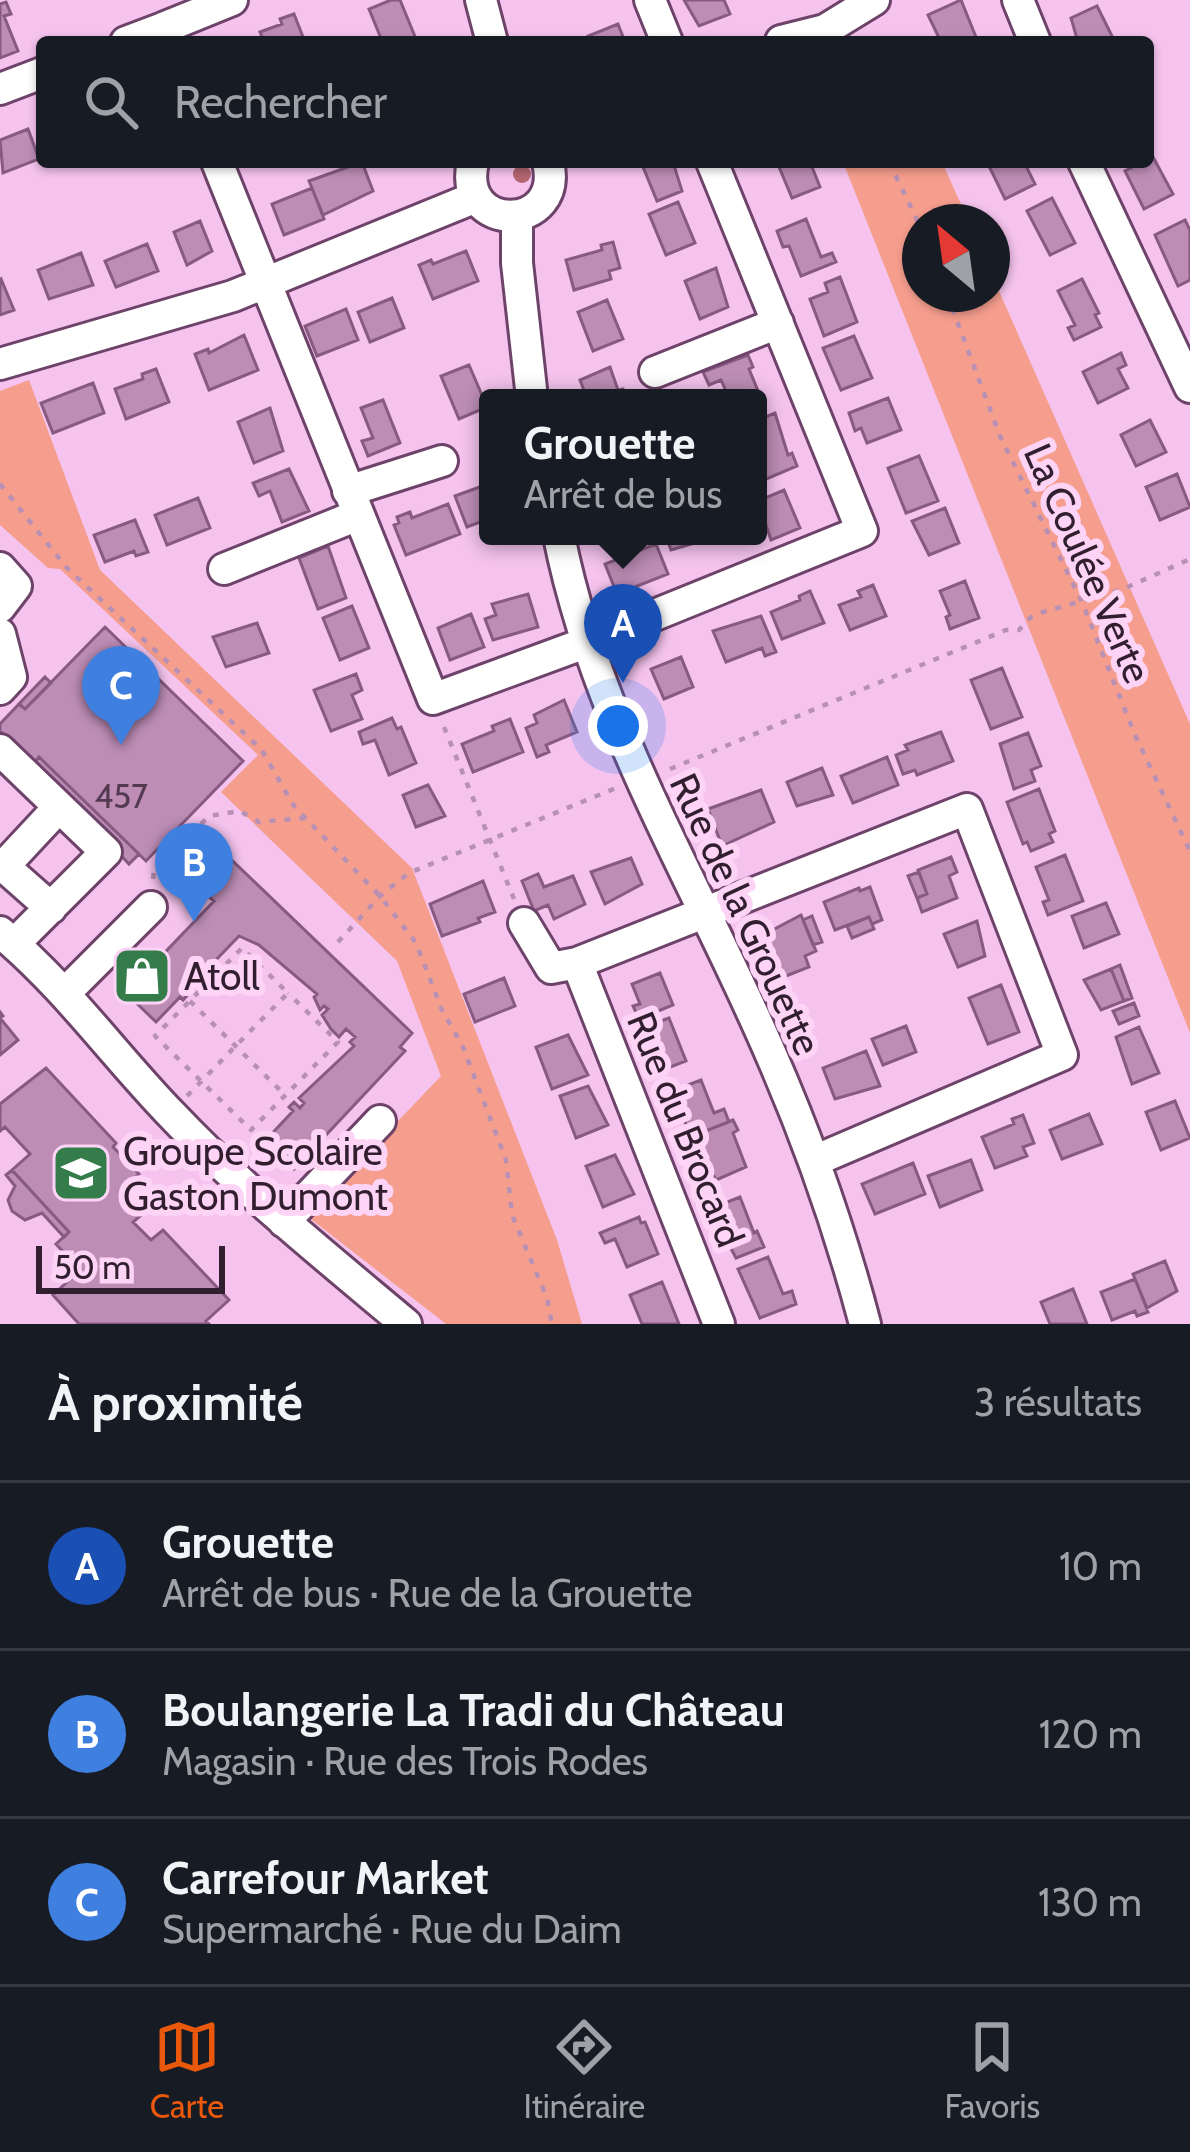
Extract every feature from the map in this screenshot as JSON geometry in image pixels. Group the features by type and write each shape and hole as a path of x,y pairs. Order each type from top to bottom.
{"street":[{"path":"166,35 232,0"},
{"path":"481,0 490,36"},
{"path":"650,0 665,36"},
{"path":"789,36 849,0"},
{"path":"801,36 825,29 874,0"},
{"path":"1018,0 1033,36"},
{"path":"0,89 36,75"},
{"path":"219,168 434,699 862,531 714,168"},
{"path":"472,168 476,197 493,213 517,216 544,199 549,168"},
{"path":"1087,168 1190,387"},
{"path":"0,364 265,283 476,197"},
{"path":"517,216 517,263 531,389"},
{"path":"655,372 778,323"},
{"path":"224,569 442,461"},
{"name":"Rue de la Grouette","path":"561,545 616,726 772,1056 845,1250 865,1324"},
{"path":"0,568 16,586 0,607"},
{"path":"0,634 10,676 0,689"},
{"path":"5,765 106,852 51,908 7,938 46,971 170,1113 248,1193 406,1324"},
{"path":"51,908 2,864 59,807"},
{"path":"527,929 550,968 577,962 967,809 1061,1055 814,1161"},
{"path":"65,993 151,907"},
{"name":"Rue du Brocard","path":"577,962 719,1324"},
{"path":"284,1222 380,1121"}],"path":[{"path":"892,168 909,204"},
{"name":"La Coulée Verte","path":"954,312 1000,436 1082,602 1190,851"},
{"path":"0,484 68,568 261,748 294,806 380,896 416,943 506,1160 512,1215 547,1298 552,1324"},
{"path":"658,773 1006,630 1019,631 1043,612 1082,602 1190,559"},
{"path":"434,699 527,929"},
{"path":"338,942 380,896 420,867 622,785 620,780"},
{"path":"151,907 154,870 209,816 240,811 259,822 306,818"},
{"path":"242,948 289,993 338,1042 251,1130 155,1036 242,948"},
{"path":"170,1113 289,993"},
{"path":"190,1001 285,1095"}],"shaded area":[{"path":"845,168 945,168 961,204 902,204 902,310"},
{"path":"903,312 1008,312 1190,724 1190,1033"},
{"path":"29,380 100,570 412,868 557,1240 582,1324 446,1324 307,1216 441,1076 397,961 221,792 258,755 60,569 48,568 0,525 0,391"}],"building":[{"path":"400,0 415,36 380,36 369,9"},
{"path":"684,0 724,0 730,14 699,26"},
{"path":"961,0 976,36 938,36 928,15"},
{"path":"6,2 11,14 4,16 18,51 0,58 0,4"},
{"path":"1097,6 1112,36 1076,36 1071,18"},
{"path":"294,14 303,36 262,36 260,32 282,24 280,19"},
{"path":"618,24 623,36 588,36"},
{"path":"28,129 36,160 3,173 0,140"},
{"path":"1154,159 1173,194 1144,209 1125,171 1154,168"},
{"path":"345,168 364,168 373,191 323,215 309,181"},
{"path":"643,168 675,168 682,191 657,201"},
{"path":"780,168 812,168 820,187 792,198"},
{"path":"990,168 1027,168 1035,184 1005,199"},
{"path":"312,188 324,219 284,235 272,204"},
{"path":"1052,198 1075,243 1050,255 1027,211"},
{"path":"678,202 695,243 666,255 649,214"},
{"path":"806,219 821,257 832,253 836,262 801,276 777,231"},
{"path":"1185,220 1190,230 1190,280 1178,286 1155,235"},
{"path":"200,221 212,251 187,265 174,232"},
{"path":"613,242 620,268 609,271 611,279 574,290 566,260"},
{"path":"147,244 158,271 116,287 105,261"},
{"path":"466,251 478,281 433,299 419,265"},
{"path":"81,253 93,285 49,299 38,270"},
{"path":"716,268 728,307 700,319 685,281"},
{"path":"840,277 857,322 824,336 810,299 828,292 825,283"},
{"path":"1082,279 1101,327 1074,340 1068,328 1075,325 1058,291"},
{"path":"0,280 14,310 0,315"},
{"path":"392,298 404,328 370,342 358,312"},
{"path":"607,300 623,339 593,351 578,312"},
{"path":"346,309 358,340 317,356 305,326"},
{"path":"244,335 258,370 209,390 195,354 208,349 209,353"},
{"path":"854,336 872,378 841,390 823,348"},
{"path":"1121,353 1126,365 1118,369 1128,388 1098,403 1083,372"},
{"path":"748,355 757,389 725,389 721,380 709,385 703,372"},
{"path":"469,365 479,389 479,410 459,419 441,376"},
{"path":"610,367 618,389 584,389 580,380"},
{"path":"156,369 169,402 126,419 115,389"},
{"path":"93,383 104,413 53,433 41,403"},
{"path":"888,398 901,430 867,443 861,428 855,431 849,413"},
{"path":"383,400 400,443 368,456 362,441 373,438 361,408"},
{"path":"270,408 283,451 254,463 238,422"},
{"path":"775,413 788,455 792,453 797,466 767,479 767,416"},
{"path":"1150,420 1166,452 1136,466 1121,435"},
{"path":"919,456 938,501 906,513 888,468"},
{"path":"289,469 309,511 282,522 270,491 259,496 253,483"},
{"path":"1177,474 1190,507 1160,520 1146,487"},
{"path":"479,487 479,522 467,527 455,496"},
{"path":"784,490 800,528 771,540 767,497"},
{"path":"198,498 210,528 167,545 155,515"},
{"path":"448,504 460,534 406,555 394,525 399,523 397,517 410,512 412,518"},
{"path":"945,508 959,543 929,555 912,521"},
{"path":"135,520 148,552 136,556 134,551 105,562 94,535"},
{"path":"656,545 668,574 617,594 605,564"},
{"path":"328,546 346,598 318,609 299,558"},
{"path":"965,581 979,618 950,629 940,591"},
{"path":"873,585 886,616 850,630 839,605 861,597 858,591"},
{"path":"810,591 824,623 782,639 771,612"},
{"path":"528,594 538,627 493,640 485,619 496,615 492,604"},
{"path":"352,606 369,648 340,660 323,618"},
{"path":"471,614 484,647 450,660 438,628"},
{"path":"761,616 776,652 765,656 762,648 726,662 713,631"},
{"path":"257,623 269,653 226,667 213,637"},
{"path":"105,627 243,761 146,861 39,757 34,763 0,731 0,724 19,704 25,709"},
{"path":"681,657 693,687 664,699 651,669"},
{"path":"1002,668 1022,717 991,729 971,680"},
{"path":"356,674 362,690 352,695 362,719 331,731 314,690"},
{"path":"45,677 51,683 25,709 19,704"},
{"path":"564,700 577,732 546,745 549,752 537,757 526,728 537,723 534,715"},
{"path":"392,718 397,729 401,727 416,763 389,775 375,740 363,744 359,732"},
{"path":"510,719 523,752 473,772 462,744"},
{"path":"941,732 953,761 917,775 915,770 903,774 896,755 908,750 905,745"},
{"path":"1028,733 1041,766 1031,770 1035,781 1014,789 1000,744"},
{"path":"39,757 139,854 129,864 34,763"},
{"path":"887,757 898,785 853,803 841,776"},
{"path":"822,768 833,795 797,806 787,782"},
{"path":"428,785 445,816 416,827 403,795"},
{"path":"1039,789 1055,831 1049,834 1053,842 1031,851 1027,842 1023,844 1007,802"},
{"path":"761,790 774,822 722,846 708,809"},
{"path":"215,844 412,1033 400,1047 405,1051 294,1169 265,1141 293,1111 289,1107 294,1102 300,1108 304,1103 299,1098 354,1046 350,1042 355,1037 346,1029 339,1037 331,1029 322,1015 328,1009 320,1010 317,994 259,945 239,936 183,1000 180,997 156,1022 126,993 214,901 185,876"},
{"path":"1065,855 1083,901 1048,915 1043,902 1049,900 1036,867"},
{"path":"951,857 957,872 949,876 957,898 922,912 917,898 927,894 918,870"},
{"path":"631,858 642,884 605,904 591,872"},
{"path":"919,872 927,894 917,898 908,876"},
{"path":"538,874 544,887 573,876 585,904 554,919 548,905 534,911 522,881"},
{"path":"483,881 495,912 442,936 430,904"},
{"path":"870,887 882,920 872,924 869,917 835,930 824,902"},
{"path":"1106,903 1119,934 1084,948 1072,916"},
{"path":"801,915 816,951 805,956 809,967 781,978 765,934"},
{"path":"812,916 822,942 813,945 803,920"},
{"path":"869,917 874,929 852,938 847,926"},
{"path":"977,921 985,956 958,967 944,934"},
{"path":"1120,965 1132,998 1124,1001 1111,969"},
{"path":"1111,969 1124,1001 1101,1010 1084,980"},
{"path":"660,973 673,1005 639,1019 633,1006 640,1004 632,984"},
{"path":"504,978 515,1006 475,1022 464,994"},
{"path":"1001,985 1019,1032 988,1044 969,998"},
{"path":"1134,1003 1139,1016 1119,1024 1113,1011"},
{"path":"0,1018 18,1040 0,1055"},
{"path":"669,1018 686,1061 660,1071 642,1028"},
{"path":"906,1026 916,1052 883,1065 872,1039"},
{"path":"1139,1027 1159,1073 1132,1084 1116,1037"},
{"path":"568,1035 588,1075 552,1089 536,1047"},
{"path":"866,1051 880,1086 835,1099 823,1068"},
{"path":"46,1068 139,1174 124,1188 146,1211 133,1222 151,1240 163,1230 229,1300 206,1321 209,1324 79,1324 53,1295 80,1270 56,1244 69,1232 12,1170 30,1154 5,1127 0,1131 0,1104"},
{"path":"701,1080 714,1113 724,1109 729,1122 690,1137 675,1090"},
{"path":"588,1086 608,1125 576,1138 560,1096"},
{"path":"1175,1101 1190,1138 1161,1150 1146,1112"},
{"path":"1089,1114 1102,1144 1062,1159 1050,1130"},
{"path":"1023,1115 1034,1143 1023,1147 1027,1156 995,1168 982,1137 1014,1124 1012,1119"},
{"path":"733,1120 746,1167 716,1180 698,1148 703,1145 698,1134"},
{"path":"615,1155 634,1194 603,1207 586,1166"},
{"path":"971,1160 982,1190 940,1207 928,1176"},
{"path":"913,1163 925,1194 875,1214 862,1184"},
{"path":"12,1170 69,1232 64,1237 42,1213 25,1220 12,1211 8,1200 15,1186 6,1175"},
{"path":"740,1197 764,1247 736,1258 718,1224 723,1222 717,1206"},
{"path":"639,1217 658,1254 627,1267 615,1239 605,1243 600,1233"},
{"path":"768,1257 783,1294 792,1291 796,1304 760,1318 738,1269"},
{"path":"1165,1261 1177,1291 1147,1308 1133,1274"},
{"path":"1135,1279 1148,1312 1137,1316 1135,1311 1112,1320 1101,1292"},
{"path":"662,1282 679,1324 642,1324 630,1295"},
{"path":"1073,1289 1087,1324 1050,1324 1041,1302"}],"place":[{"name":"Grouette","path":"623,683"},
{"name":"Carrefour Market","path":"121,745"},
{"name":"Boulangerie La Tradi du Château","path":"194,922"},
{"name":"Atoll","path":"142,976"},
{"name":"Groupe Scolaire Gaston Dumont","path":"81,1173"}]}
